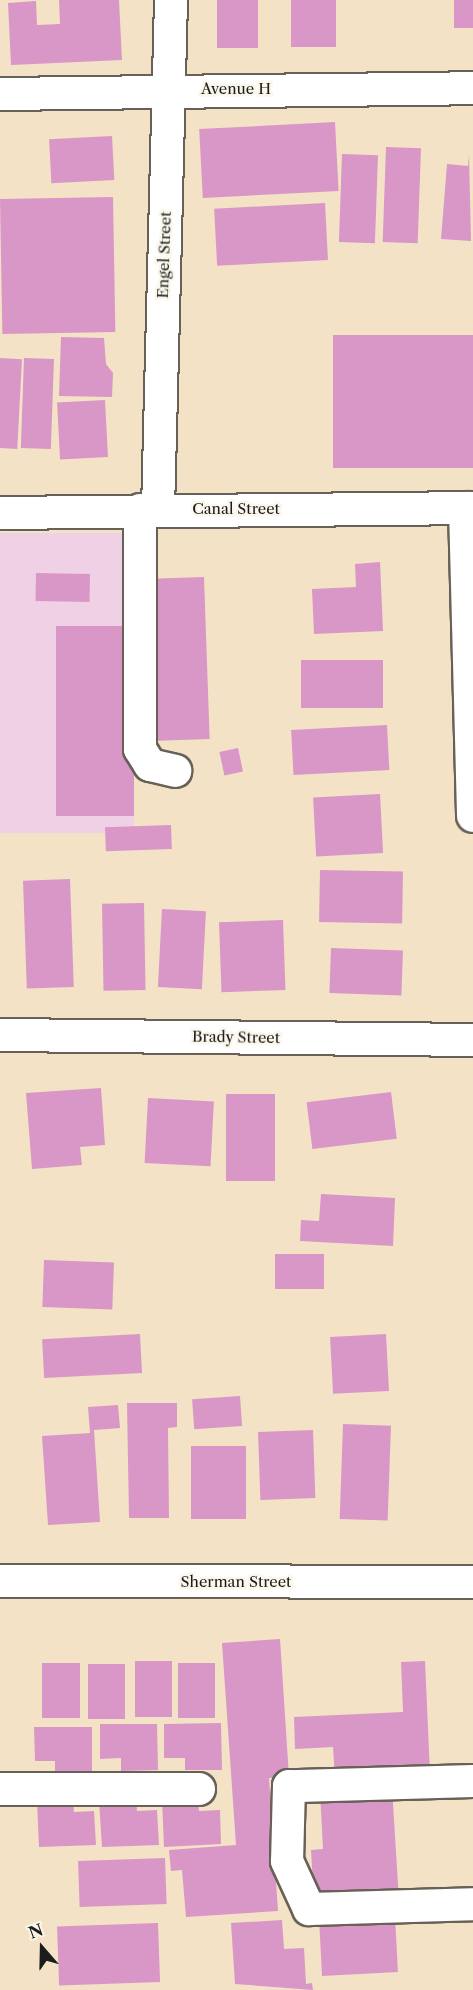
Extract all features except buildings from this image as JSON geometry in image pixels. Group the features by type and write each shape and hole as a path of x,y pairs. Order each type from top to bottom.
{"street":[{"name":"Engel Street","path":"171,0 140,749 150,765 175,771"},
{"name":"Avenue H","path":"0,94 169,90 473,88"},
{"name":"Canal Street","path":"0,513 469,508"},
{"path":"469,508 473,816"},
{"name":"Brady Street","path":"0,1035 473,1040"},
{"name":"Sherman Street","path":"0,1581 473,1582"},
{"path":"473,1781 289,1786 287,1862 309,1909 473,1904"},
{"path":"0,1788 200,1789"}],"shaded area":[{"path":"0,533 134,533 134,833 0,833"}]}
